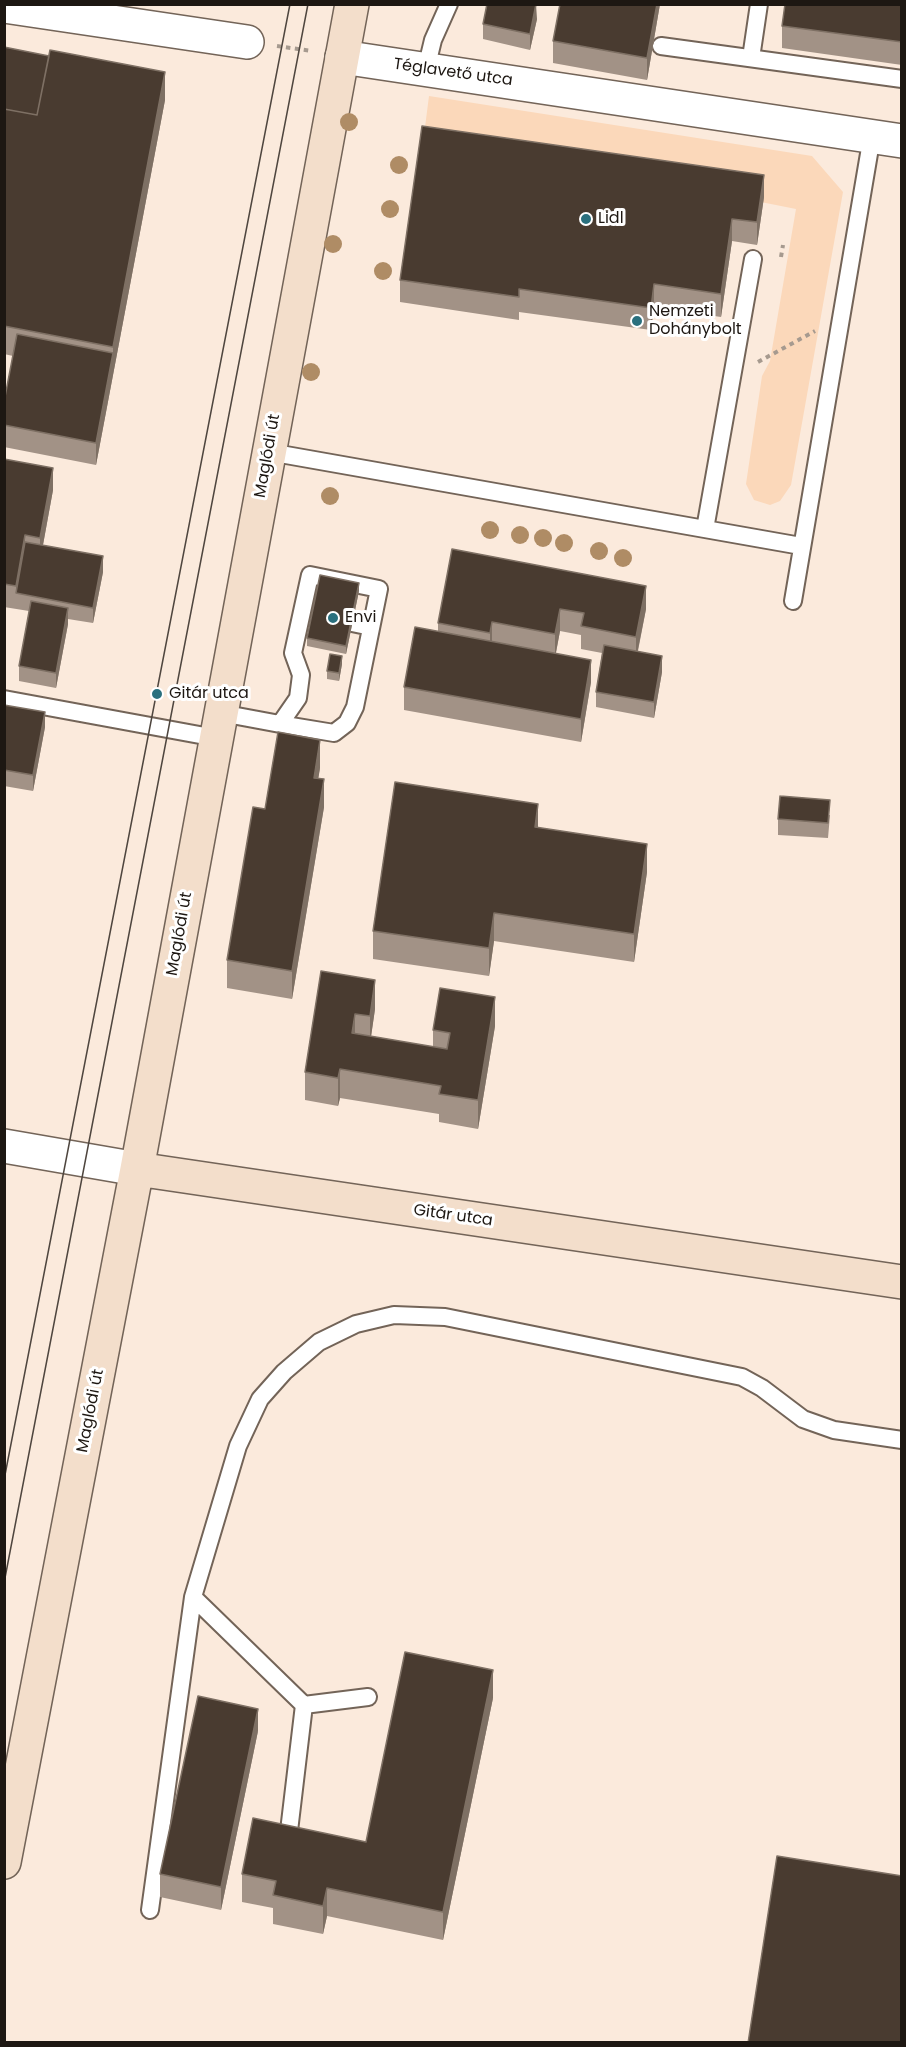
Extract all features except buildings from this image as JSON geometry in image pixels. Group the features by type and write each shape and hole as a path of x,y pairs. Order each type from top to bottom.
{"street":[{"name":"Maglódi út","path":"4,1862 137,1169 352,4"},
{"path":"4,6 78,11 247,42"},
{"name":"Téglavető utca","path":"342,57 887,139"},
{"name":"Gitár utca","path":"4,1146 137,1169 902,1282"}],"lane":[{"path":"426,69 433,40 449,4"},
{"path":"751,58 759,4"},
{"path":"661,46 902,79"},
{"path":"794,601 839,318 887,139"},
{"path":"705,529 753,259"},
{"path":"269,452 801,546"},
{"path":"4,699 219,726 280,723 334,733 347,723 355,707 379,589 310,575 308,613 293,653 301,675 298,698 280,723"},
{"path":"352,622 371,627"},
{"path":"150,1910 193,1597 238,1446 260,1399 284,1372 319,1342 356,1324 394,1315 445,1317 742,1377 762,1388 803,1419 834,1430 902,1440"},
{"path":"193,1597 303,1705"},
{"path":"303,1705 368,1697"},
{"path":"289,1831 303,1705"}],"path":[{"path":"247,42 342,57"},
{"path":"781,257 783,245"},
{"path":"731,378 839,318"}],"shaded area":[{"path":"429,96 812,156 843,192 791,485 780,501 770,505 754,500 746,484 762,376 770,361 796,209 424,135"}],"tram line":[{"path":"4,1480 290,4"},
{"path":"4,1583 308,4"}],"place":[{"name":"Lidl","path":"586,219"},
{"name":"Nemzeti Dohánybolt","path":"637,321"},
{"name":"Envi","path":"333,618"},
{"name":"Gitár utca","path":"157,694"}]}
